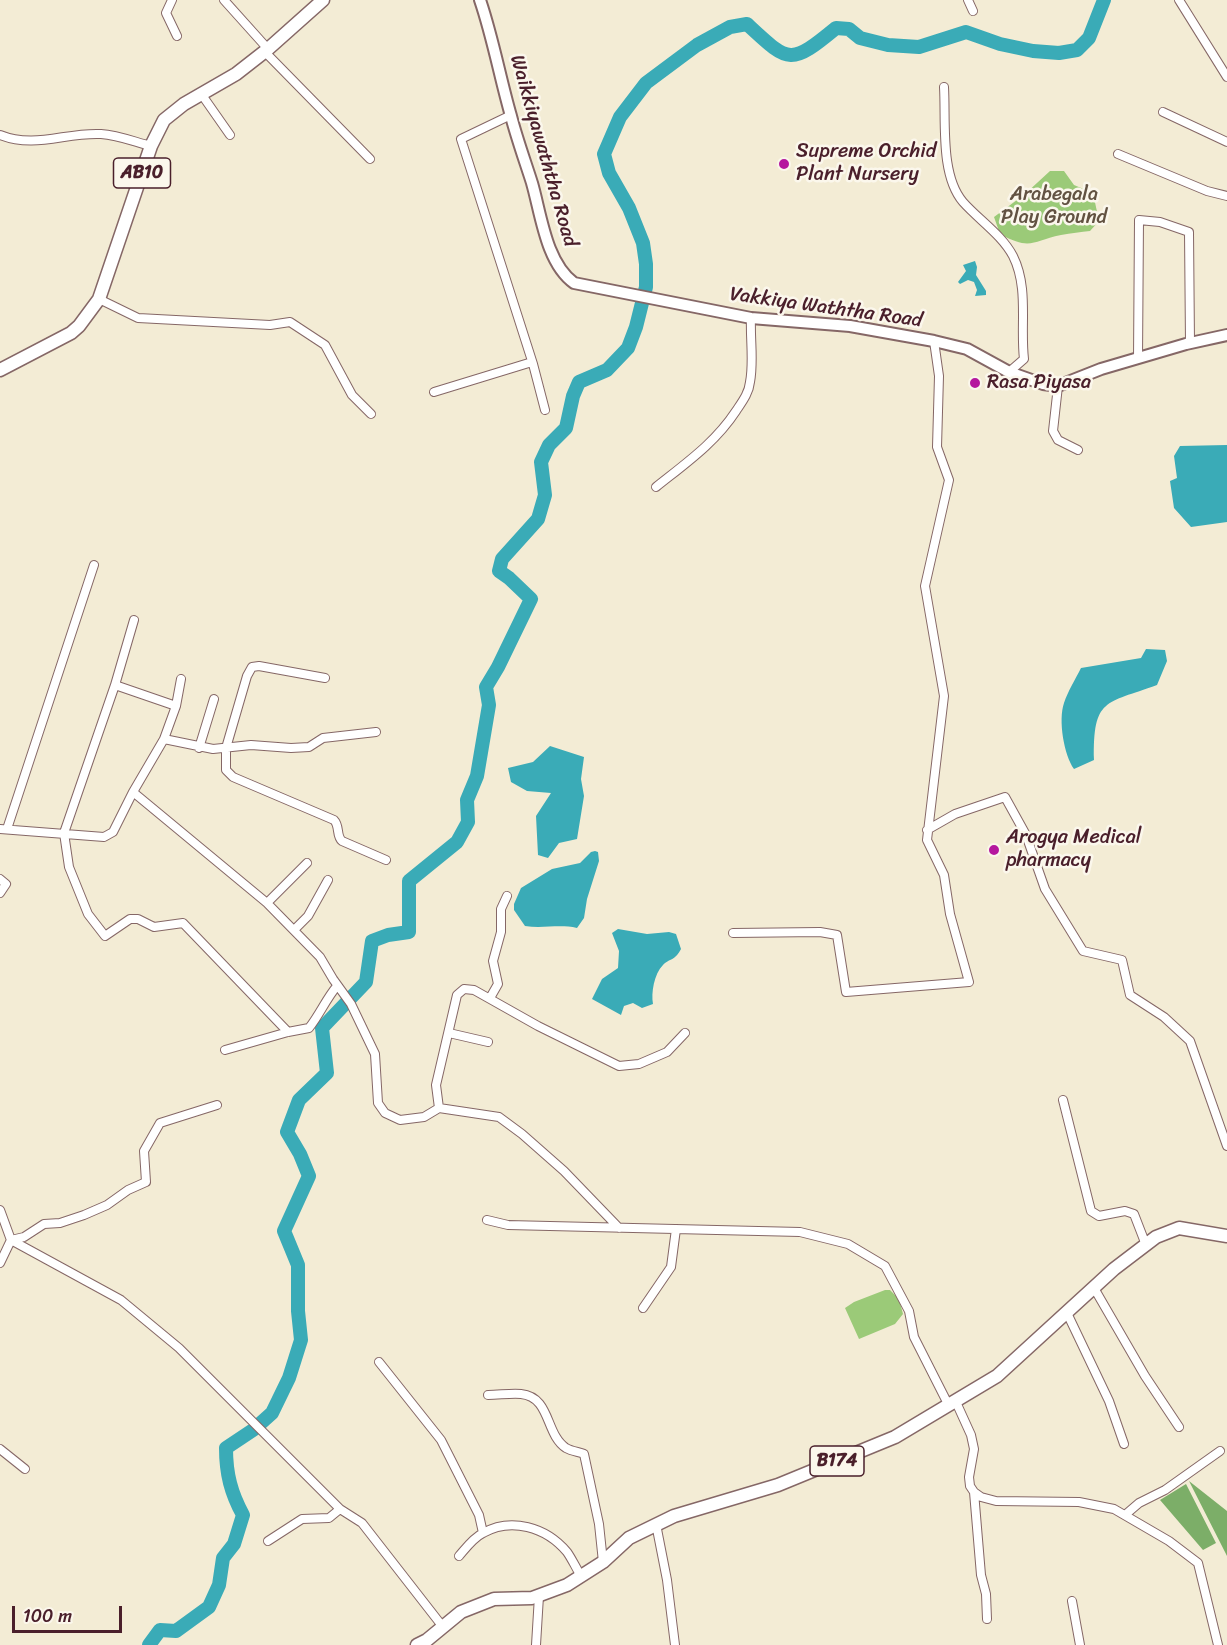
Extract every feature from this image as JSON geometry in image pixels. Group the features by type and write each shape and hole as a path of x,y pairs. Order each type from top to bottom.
{"main road":[{"name":"AB10","path":"0,370 71,333 99,299 151,146 164,120 184,104 236,74 323,0"},
{"name":"B174","path":"417,1645 427,1640 462,1612 494,1599 532,1598 567,1585 603,1562 629,1538 674,1516 778,1485 895,1437 998,1376 1114,1269 1156,1237 1179,1228 1227,1236"}],"street":[{"path":"172,0 166,13 177,36"},
{"path":"224,0 266,50 370,159"},
{"name":"Waikkiyawaththa Road","path":"480,0 540,217 559,267 565,277 574,283 632,295"},
{"path":"968,0 973,11"},
{"path":"1179,0 1227,78"},
{"path":"944,87 947,171 961,200 1013,256 1020,282 1024,303 1022,338 1024,359 1009,372"},
{"path":"202,95 231,135"},
{"path":"1163,112 1227,142"},
{"path":"511,115 461,139 545,410"},
{"path":"0,135 10,139 46,141 102,134 151,146"},
{"path":"1118,154 1207,191 1227,196"},
{"path":"1138,358 1139,220 1160,222 1189,232 1190,343"},
{"name":"Vakkiya Waththa Road","path":"632,295 751,318 850,326 934,341 967,349 1009,372 1043,384 1058,386"},
{"path":"99,299 138,318 270,325 290,322 325,345 352,395 371,414"},
{"path":"656,487 710,445 724,430 743,400 750,384 753,354 750,335 751,318"},
{"path":"1078,450 1058,440 1053,431 1058,386 1101,369 1190,343 1227,335"},
{"path":"733,933 820,932 837,935 846,992 969,982 950,914 944,875 927,840 944,696 925,586 949,480 937,447 939,376 934,341"},
{"path":"434,392 532,362"},
{"path":"94,565 4,829 104,837 113,832 164,739 176,706 181,679"},
{"path":"134,620 115,685 64,833 69,867 88,914 105,936 130,919 138,919 154,927 183,923 288,1032"},
{"path":"325,678 259,666 252,667 247,676 226,748 226,770 229,774 334,820 337,824 339,839 386,860"},
{"path":"115,685 176,706"},
{"path":"199,748 214,699"},
{"path":"164,739 199,748 213,749 251,745 291,748 309,747 323,738 376,732"},
{"path":"133,792 267,903 320,957 351,1004 375,1054 378,1103 385,1113 400,1120 424,1117 439,1108 499,1117 564,1171 619,1228"},
{"path":"927,830 955,814 1005,797 1026,835 1045,888 1083,951 1122,960 1130,995 1164,1017 1190,1041 1227,1146"},
{"path":"267,903 307,863"},
{"path":"0,879 6,884 0,893"},
{"path":"294,930 308,916 328,880"},
{"path":"490,998 498,984 493,961 501,932 501,909 507,896"},
{"path":"225,1050 309,1028 319,1016 325,1000 337,986"},
{"path":"439,1108 436,1085 457,995 464,989 469,988 490,998 538,1026 619,1066 639,1064 667,1052 685,1033"},
{"path":"449,1033 488,1042"},
{"path":"1063,1100 1091,1211 1099,1216 1125,1211 1134,1215 1146,1245"},
{"path":"11,1240 24,1237 44,1224 60,1223 84,1215 107,1205 128,1190 146,1182 144,1151 160,1123 217,1105"},
{"path":"0,1210 11,1240 121,1300 179,1348 340,1509 362,1523 443,1627"},
{"path":"487,1220 508,1225 800,1232 848,1244 885,1266 909,1311 914,1337 971,1435 974,1449 969,1477 970,1486 974,1492 981,1497 996,1501 1079,1502 1114,1509 1169,1541 1198,1563 1218,1645"},
{"path":"643,1308 671,1267 676,1229"},
{"path":"0,1263 11,1240"},
{"path":"1094,1288 1145,1376 1179,1427"},
{"path":"1067,1313 1109,1401 1124,1444"},
{"path":"378,1362 441,1440 479,1515 483,1533"},
{"path":"489,1395 522,1394 534,1398 545,1410 553,1432 567,1449 584,1454 599,1524 603,1562"},
{"path":"0,1449 25,1469"},
{"path":"1125,1515 1139,1503 1165,1490 1220,1451"},
{"path":"974,1492 987,1619"},
{"path":"268,1541 302,1519 329,1518 340,1509"},
{"path":"459,1556 472,1541 483,1533 511,1523 534,1528 555,1540 568,1553 581,1576"},
{"path":"656,1524 667,1580 675,1645"},
{"path":"536,1645 539,1596"},
{"path":"1072,1601 1080,1645"}],"green space":[{"name":"Arabegala Play Ground","path":"1050,171 1064,171 1074,185 1093,193 1099,221 1090,231 1061,235 1031,243 1019,242 1000,234 994,217 1025,194"},
{"path":"885,1290 890,1290 899,1299 903,1314 895,1324 859,1339 845,1308"},
{"path":"1189,1481 1227,1511 1227,1556"},
{"path":"1186,1484 1216,1543 1203,1550 1160,1500"}],"water":[{"path":"975,261 976,275 986,295 975,296 977,290 974,282 968,280 960,284 958,282 966,271 963,265"},
{"path":"1227,445 1227,522 1191,527 1174,508 1170,481 1177,478 1174,456 1180,446"},
{"path":"1146,649 1165,650 1167,661 1157,685 1125,696 1106,706 1096,725 1094,760 1074,769 1065,746 1062,710 1081,668 1141,658"},
{"path":"550,746 584,757 581,779 584,796 577,839 559,843 548,858 538,855 536,816 551,793 527,791 511,782 508,768 533,762"},
{"path":"595,851 598,852 599,861 587,899 584,918 577,928 525,926 514,910 514,904 521,888 552,869 580,863"},
{"path":"618,929 647,934 669,932 676,934 681,949 657,973 652,995 653,1004 642,1008 633,1003 624,1006 621,1015 592,999 602,979 618,968 619,951 612,933"}],"waterway":[{"path":"149,1645 160,1630 176,1631 209,1607 219,1585 223,1558 234,1544 243,1515 230,1483 226,1448 253,1430 272,1413 289,1378 301,1340 298,1311 298,1265 284,1231 309,1176 287,1132 299,1100 327,1073 322,1028 366,982 372,941 388,935 409,932 409,881 457,842 468,822 467,800 477,776 489,705 486,687 531,599 499,571 502,559 538,519 545,495 541,462 549,445 566,428 573,396 579,382 607,370 628,348 636,327 646,287 643,243 629,208 609,173 604,154 620,117 646,83 697,45 730,27 747,24 772,46 790,55 809,49 836,28 849,29 860,38 888,45 919,47 966,32 1000,44 1033,51 1059,53 1077,50 1089,38 1104,0"}],"place":[{"name":"Supreme Orchid Plant Nursery","path":"784,164"},
{"name":"Rasa Piyasa","path":"975,383"},
{"name":"Arogya Medical pharmacy","path":"994,850"}]}
